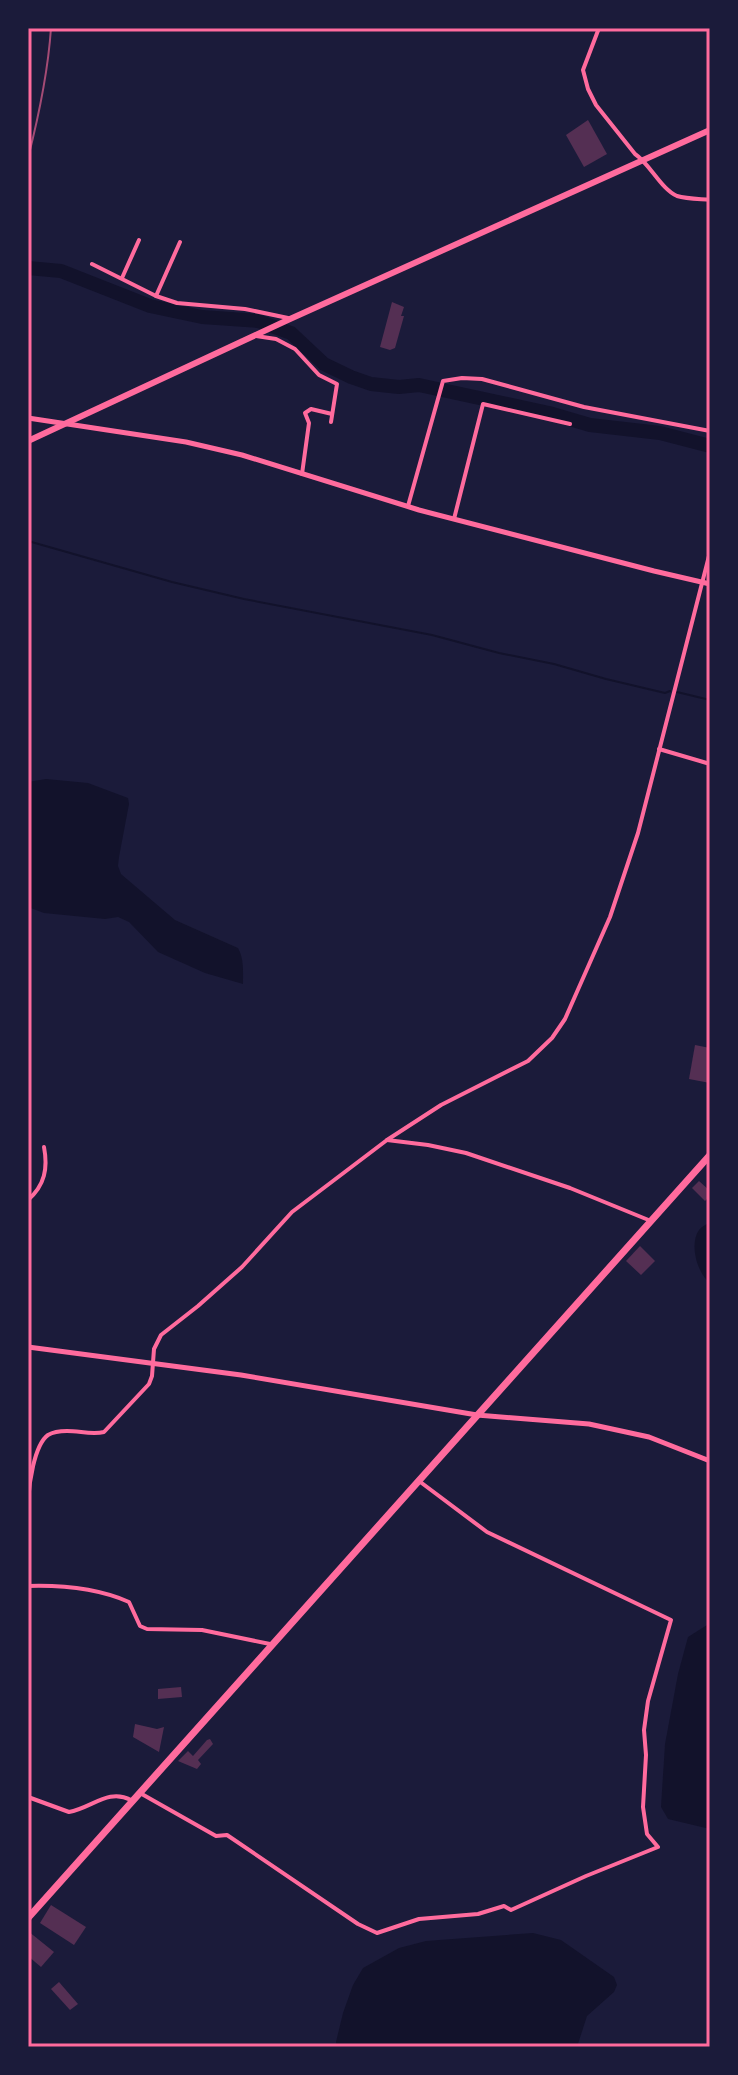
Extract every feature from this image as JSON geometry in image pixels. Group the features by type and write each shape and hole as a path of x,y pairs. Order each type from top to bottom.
{"highway":[{"path":"28,1918 710,1155"}],"main road":[{"path":"28,441 710,130"}],"street":[{"path":"599,28 583,70 596,105 635,154 672,193 710,200"},
{"path":"122,278 139,240"},
{"path":"156,296 180,242"},
{"path":"92,264 177,303 245,309 290,319"},
{"path":"253,336 276,339 295,349 319,375 337,384 331,422"},
{"path":"408,506 443,381 482,379 584,407 710,431"},
{"path":"454,519 483,404 570,424"},
{"path":"302,474 309,423 305,413 311,409 332,414"},
{"path":"28,418 186,442 242,455 454,519 710,584"},
{"path":"28,1501 30,1466 43,1441 63,1431 104,1432 149,1384 154,1349 161,1335 242,1267 301,1204 387,1140 451,1099 528,1061 559,1029 610,917 638,833 710,552"},
{"path":"659,749 710,764"},
{"path":"387,1140 466,1153 570,1188 651,1221"},
{"path":"28,1200 43,1181 47,1164 44,1147"},
{"path":"28,1347 241,1375 477,1415 589,1424 669,1443 710,1461"},
{"path":"140,1793 216,1836 227,1835 358,1924 377,1933 419,1919 478,1914 504,1906 511,1910 658,1847 647,1834 643,1807 644,1730 648,1701 671,1620 487,1532 419,1481"},
{"path":"28,1586 81,1588 119,1598 129,1602 140,1626 147,1629 202,1630 273,1645"},
{"path":"28,1797 69,1812 112,1795 133,1801"}],"shaded area":[{"path":"46,779 88,783 128,798 118,866 121,874 175,920 238,948 243,984 205,973 158,952 129,922 118,917 105,919 44,913 28,907 28,782"},
{"path":"710,1222 710,1283 701,1272 695,1243 699,1230"},
{"path":"710,1625 710,1829 668,1819 661,1807 665,1744 678,1674 688,1637"},
{"path":"533,1933 561,1940 614,1977 617,1985 614,1992 587,2016 577,2047 337,2047 343,2013 363,1968 399,1948 426,1941"}],"building":[{"path":"588,120 607,154 584,167 566,135"},
{"path":"392,302 404,307 401,316 404,316 395,348 390,350 380,347"},
{"path":"695,1045 710,1048 710,1083 689,1079"},
{"path":"699,1181 710,1191 705,1201 692,1188"},
{"path":"640,1246 655,1261 641,1275 626,1261"},
{"path":"181,1687 182,1697 158,1699 158,1689"},
{"path":"135,1724 157,1729 164,1727 159,1752 133,1737"},
{"path":"210,1739 213,1744 198,1760 201,1764 197,1769 178,1761 188,1751 193,1756"},
{"path":"51,1905 86,1927 74,1945 40,1923"},
{"path":"28,1931 54,1952 41,1967 28,1956"},
{"path":"59,1982 78,2004 70,2010 51,1989"}],"waterway":[{"path":"28,268 61,271 150,306 202,317 258,321 291,333 324,364 371,384 399,387 419,385 590,425 660,433 710,446"},
{"path":"28,541 244,599 432,635 665,693 670,691"},
{"path":"677,692 710,700"}],"railway":[{"path":"28,158 48,61 51,28"}]}
